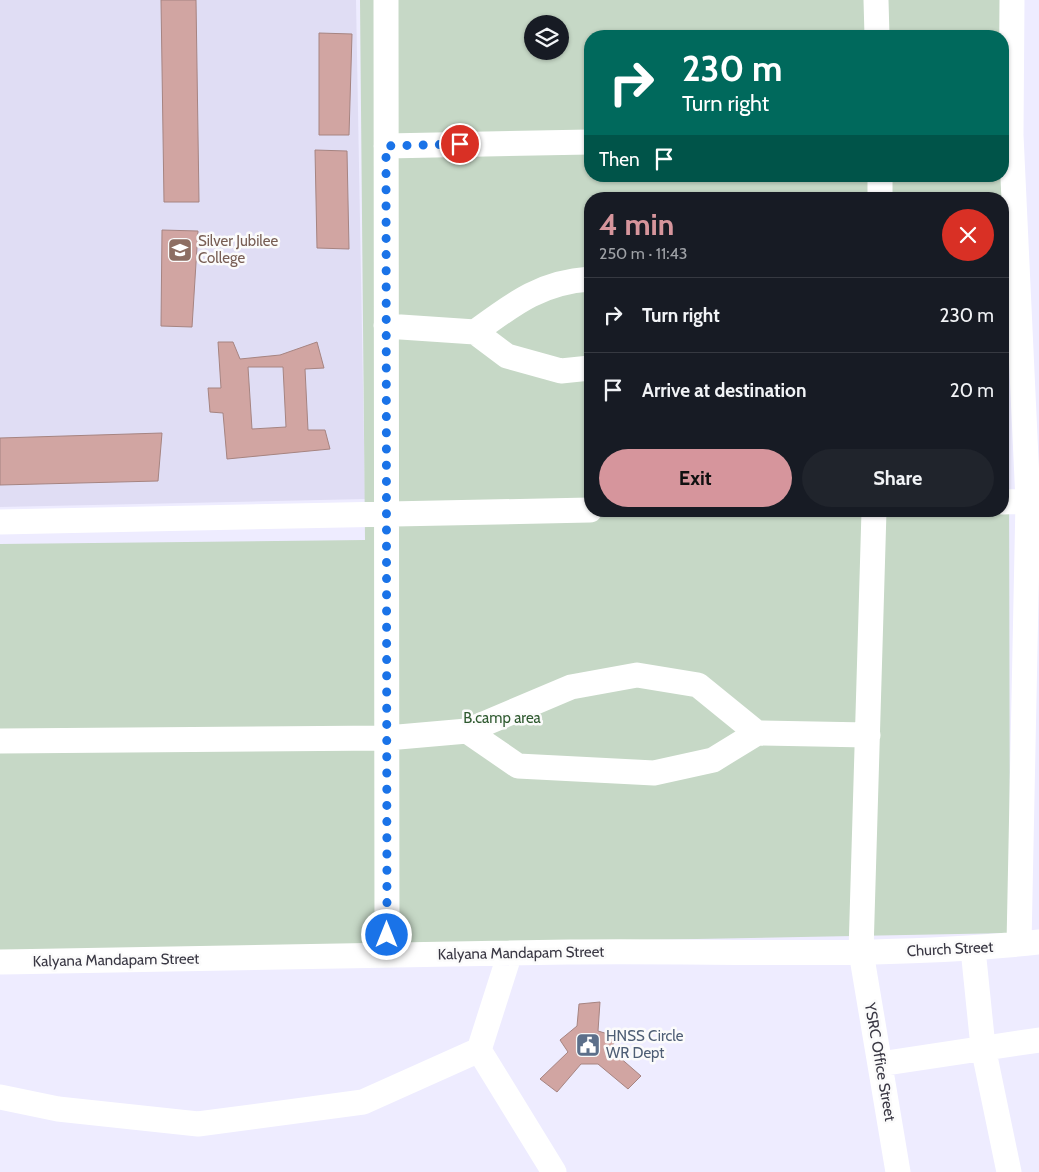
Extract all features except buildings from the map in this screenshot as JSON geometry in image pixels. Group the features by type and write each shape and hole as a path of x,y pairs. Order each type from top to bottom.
{"street":[{"path":"386,0 387,955"},
{"path":"876,0 877,30"},
{"path":"1009,68 1012,0"},
{"path":"386,146 584,142"},
{"path":"1009,167 1031,404 1028,501 1029,943"},
{"path":"475,332 523,297 568,281 584,280"},
{"path":"386,326 475,332 507,356 561,371 584,369"},
{"path":"1009,502 1028,501"},
{"path":"0,522 584,510"},
{"name":"YSRC Office Street","path":"874,517 861,952 898,1172"},
{"path":"0,741 387,738 467,731 571,687 637,676 698,685 757,732"},
{"path":"467,731 518,766 654,773 712,760 757,732 868,735"},
{"name":"Church Street","path":"861,952 974,949 1029,943"},
{"path":"974,949 983,1047 1009,1172"},
{"name":"Kalyana Mandapam Street","path":"0,962 510,953 861,952"},
{"path":"0,1097 58,1109 198,1124 364,1102 479,1050 510,953"},
{"path":"880,1064 1039,1040"},
{"path":"479,1050 554,1172"}],"shaded area":[{"name":"Silver Jubilee College","path":"0,0 356,0 365,499 0,507"}],"green space":[{"name":"B.camp area","path":"360,0 1008,0 1008,30 584,30 584,182 1008,182 1008,192 584,192 584,517 1009,517 1009,466 1010,933 0,952 0,544 365,540"}],"place":[{"name":"Silver Jubilee College","path":"180,250"},
{"name":"HNSS Circle WR Dept","path":"588,1045"}],"route":[{"path":"387,935 386,146 460,144"}]}
